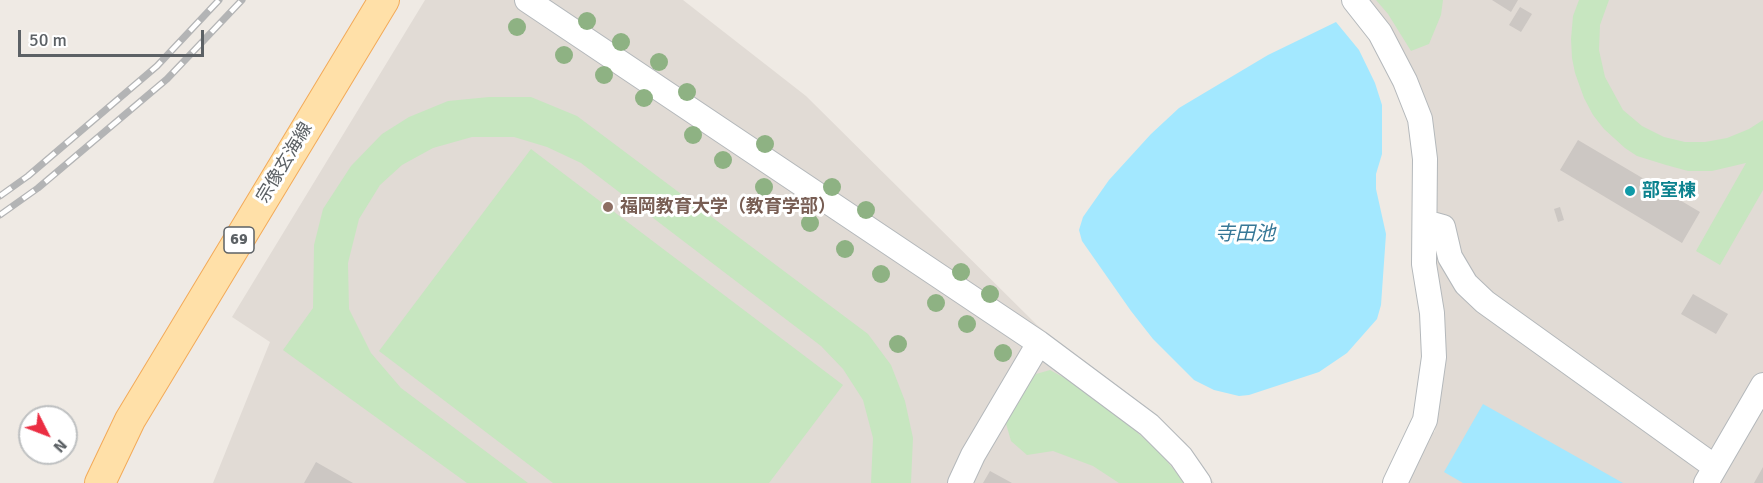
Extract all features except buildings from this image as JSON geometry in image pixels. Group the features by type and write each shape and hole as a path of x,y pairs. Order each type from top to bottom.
{"main road":[{"name":"宗像玄海線","path":"100,483 130,420 384,0"}],"street":[{"path":"527,0 1039,343 1149,425 1181,457 1199,483"},
{"path":"1354,0 1380,33 1406,81 1420,119 1425,159 1424,264 1432,313 1434,357 1425,420 1395,483"},
{"path":"1425,222 1443,227 1450,257 1466,284 1485,302 1710,475 1763,385"},
{"path":"960,483 973,455 1039,343"}],"shaded area":[{"name":"福岡教育大学（教育学部）","path":"425,0 683,0 806,96 1037,325 1133,397 1186,443 1214,483 213,483 270,342 232,317"},
{"path":"1365,0 1763,0 1763,483 1404,483 1418,447 1435,431 1442,363 1435,233 1433,126 1414,75"}],"green space":[{"path":"1376,0 1443,0 1441,15 1429,44 1411,51 1388,14"},
{"path":"1579,0 1609,0 1600,25 1599,50 1605,77 1623,110 1642,126 1664,137 1685,142 1705,142 1727,138 1763,120 1763,190 1720,265 1696,251 1746,163 1712,171 1688,171 1637,156 1604,129 1584,98 1572,58 1573,16"},
{"path":"489,97 531,97 577,116 868,334 891,365 905,401 913,438 911,483 871,483 873,438 863,400 843,369 821,346 581,163 547,147 514,137 472,137 433,148 402,165 380,185 359,219 348,263 349,309 371,353 401,388 528,483 467,483 283,350 313,308 314,245 323,209 351,166 382,134 409,117 448,101"},
{"path":"531,149 843,385 769,483 553,483 379,351"},
{"path":"1050,370 1119,416 1160,453 1185,483 1119,483 1093,466 1053,451 1027,455 1011,441 1005,420 1022,388 1036,374"}],"water":[{"name":"寺田池","path":"1336,22 1359,50 1375,83 1382,105 1382,154 1376,174 1376,189 1386,234 1381,305 1377,319 1347,353 1319,372 1249,395 1239,396 1214,390 1194,380 1153,339 1131,311 1082,241 1079,230 1083,217 1109,180 1151,134 1179,108 1268,55"},
{"path":"1483,404 1623,483 1463,483 1444,472"}],"railway":[{"path":"0,196 28,176 157,66 219,0"},
{"path":"0,215 38,188 167,79 242,0"}],"place":[{"name":"部室棟","path":"1630,191"},
{"name":"福岡教育大学（教育学部）","path":"608,207"}]}
